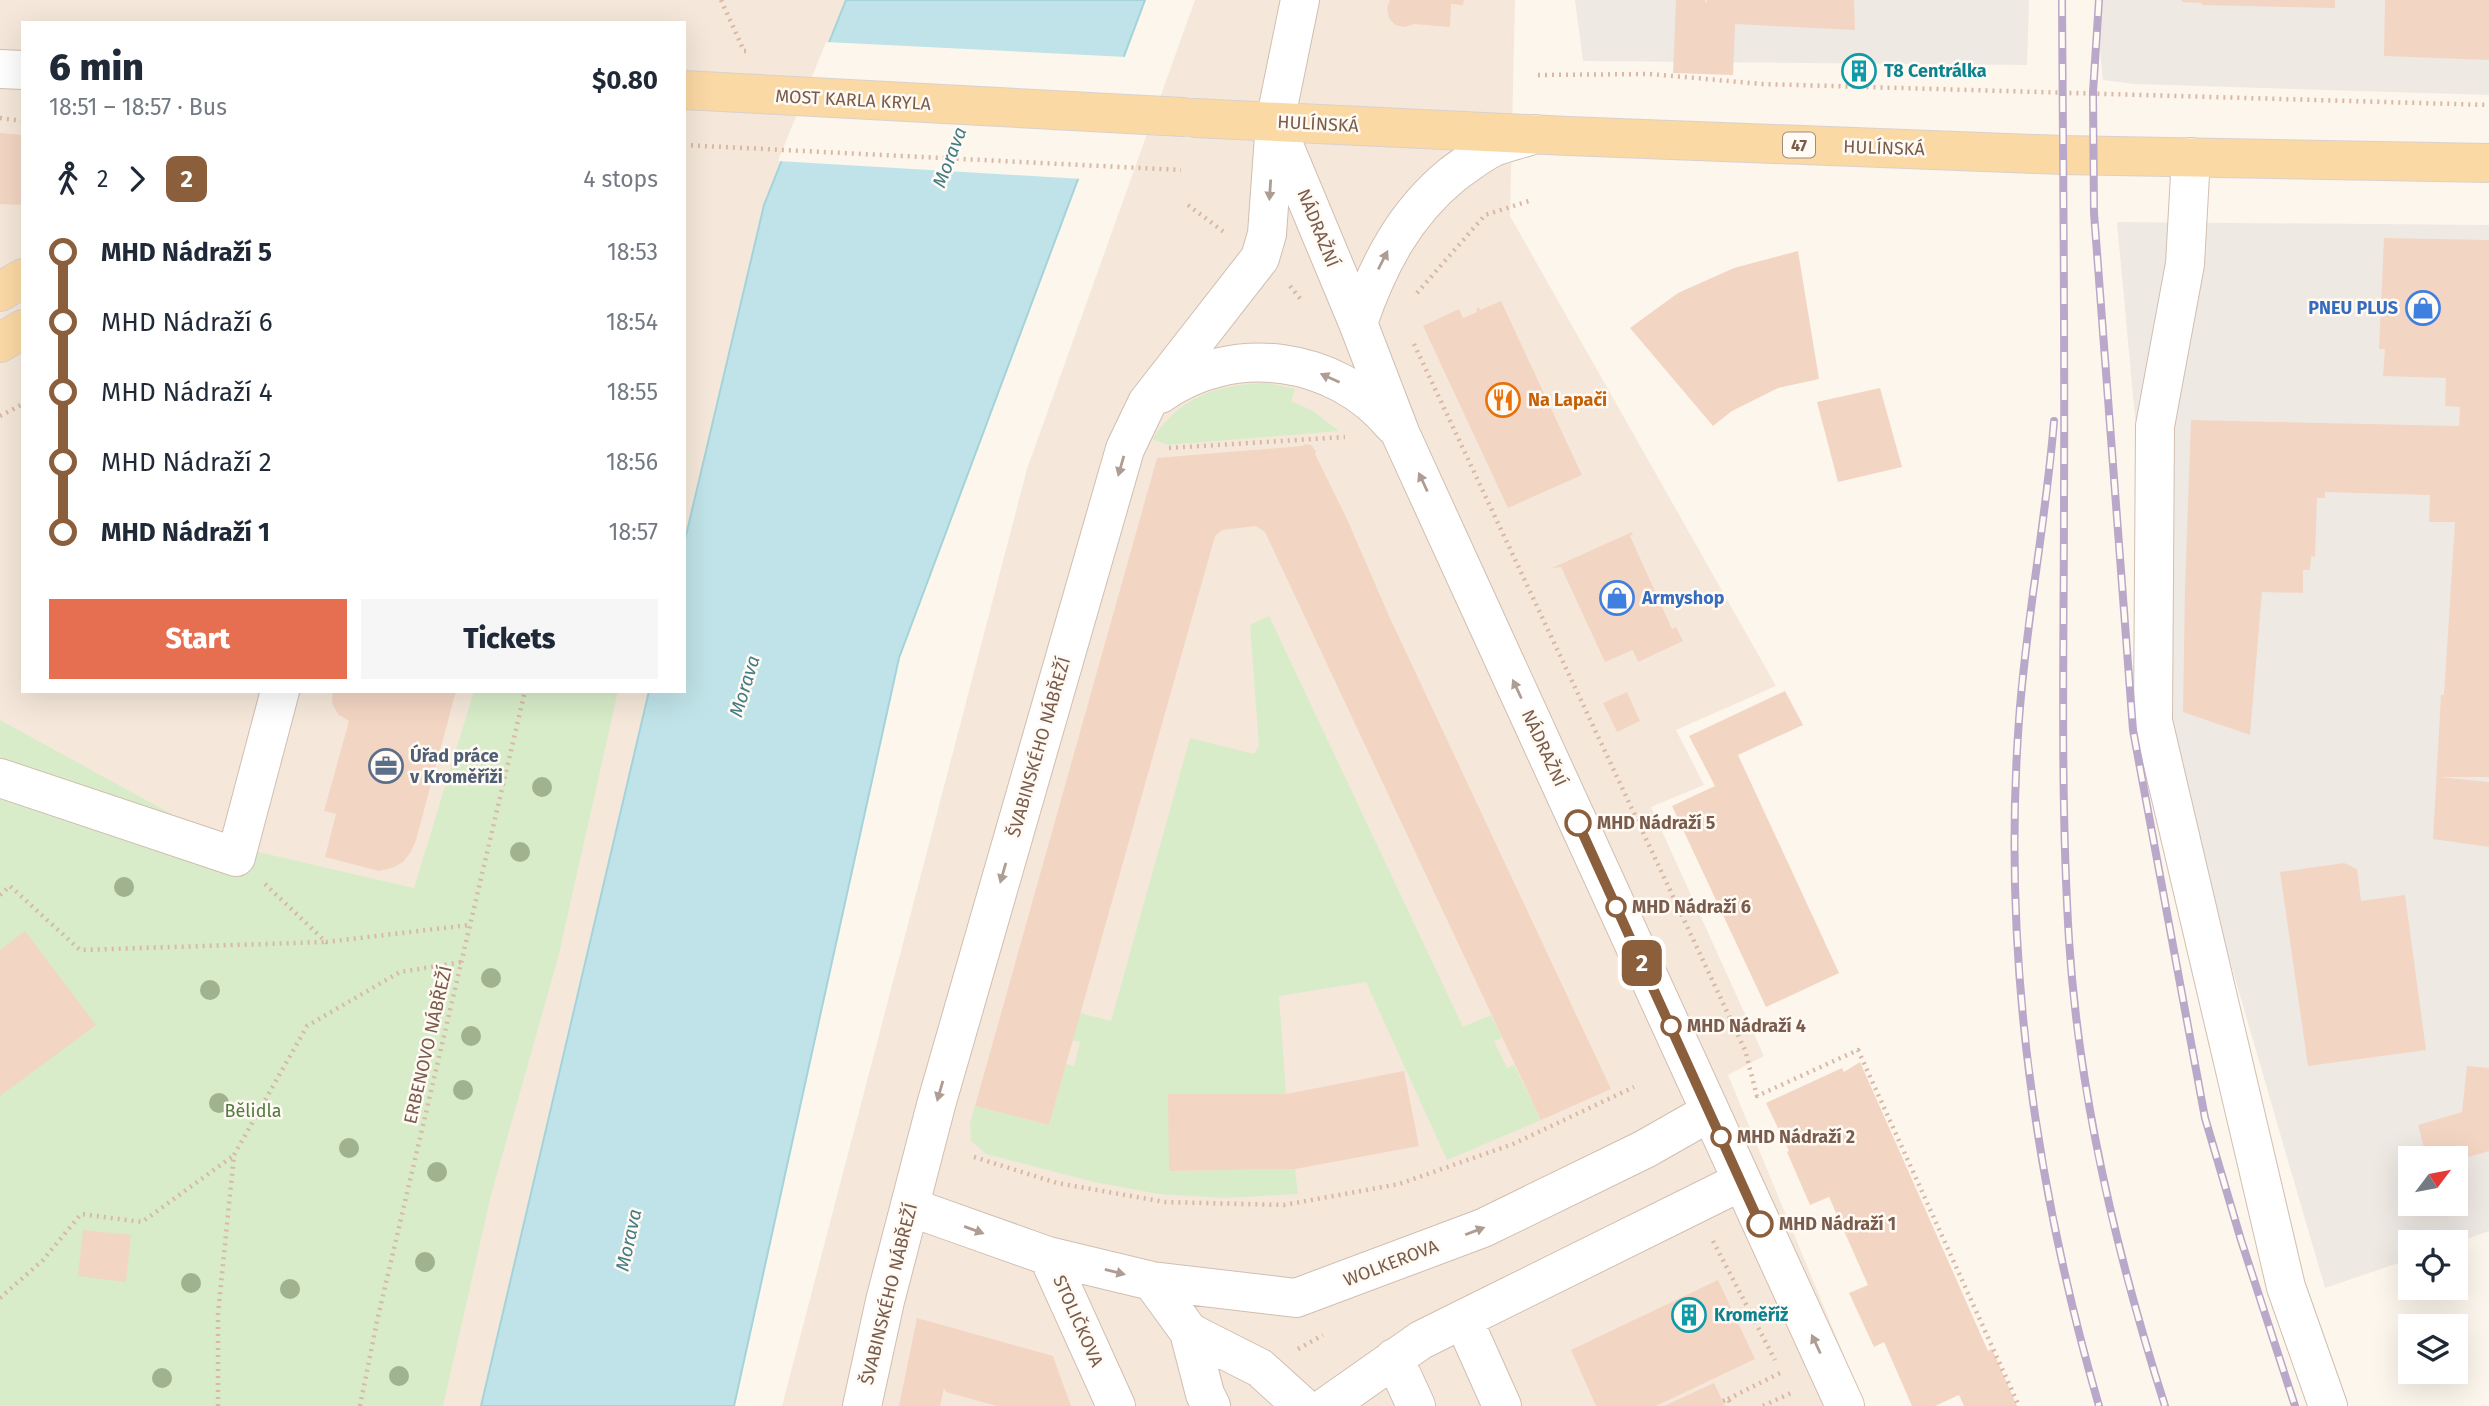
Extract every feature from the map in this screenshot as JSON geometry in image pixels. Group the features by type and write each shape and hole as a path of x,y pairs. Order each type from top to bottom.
{"main road":[{"name":"47","path":"686,90 731,94"},
{"name":"47","path":"686,100 731,94"},
{"name":"MOST KARLA KRYLA","path":"731,94 1189,117"},
{"name":"HULÍNSKÁ","path":"1189,117 2062,155 2489,163"},
{"path":"0,292 21,279"}],"street":[{"name":"ŠVABINSKÉHO NÁBŘEŽÍ","path":"862,1406 885,1301 936,1105 1121,463 1147,403 1260,258 1267,234 1275,122 1300,0"},
{"path":"0,69 21,70"},
{"name":"NÁDRAŽNÍ","path":"1275,122 1401,435 1845,1406"},
{"path":"1358,323 1381,264 1397,234 1417,208 1466,164 1494,148 1535,134"},
{"path":"2191,157 2185,264 2155,425 2153,721 2286,1287 2328,1406"},
{"path":"1147,403 1174,384 1203,371 1235,363 1267,362 1299,366 1329,376 1356,391 1381,411 1401,435"},
{"path":"0,778 236,857 279,693"},
{"name":"WOLKEROVA","path":"1048,1256 1152,1281 1296,1298 1483,1228 1646,1149 1710,1112"},
{"path":"1327,1406 1421,1340 1742,1181"},
{"name":"STOLIČKOVA","path":"910,1207 1048,1256 1116,1406"},
{"path":"1152,1281 1189,1332 1210,1406"},
{"path":"1463,1319 1503,1406"},
{"path":"1189,1332 1259,1368 1302,1406"},
{"path":"1394,1358 1416,1406"}],"path":[{"path":"721,0 744,51"},
{"path":"1538,75 1650,74 1762,84 2489,105"},
{"path":"0,118 21,121"},
{"path":"686,145 1181,170"},
{"path":"1416,294 1485,215 1532,200"},
{"path":"1188,205 1226,234"},
{"path":"1411,338 1745,1049 1757,1096 1858,1050 2019,1406"},
{"path":"0,416 21,405"},
{"path":"1162,449 1353,437"},
{"name":"ERBENOVO NÁBŘEŽÍ","path":"360,1406 377,1321 525,693"},
{"path":"236,857 326,942"},
{"path":"0,895 10,886 80,950 326,942 469,925"},
{"path":"218,1406 218,1314 234,1155 307,1026 400,972 462,962"},
{"path":"974,1157 1057,1183 1165,1202 1284,1205 1399,1184 1513,1144 1634,1087"},
{"path":"0,1298 43,1259 81,1214 142,1222 234,1155"},
{"path":"1711,1237 1793,1392 1795,1406"},
{"path":"1732,1406 1725,1400 1782,1372"},
{"path":"1763,1406 1793,1392"}],"shaded area":[{"name":"Bělidla","path":"0,0 846,0 764,205 686,536 686,21 21,21 21,693 649,693 481,1406 0,1406"},
{"path":"1195,0 1515,0 1510,216 1776,686 1676,730 1704,785 1651,807 1764,1056 1728,1075 1865,1406 782,1406 1027,469"},
{"path":"1575,0 2029,0 2027,65 1583,61"},
{"path":"2095,0 2489,0 2489,95 2134,84 2103,80"},
{"path":"2117,222 2489,225 2489,1231 2468,1238 2468,1230 2398,1230 2398,1263 2325,1288 2164,734"}],"green space":[{"path":"1268,383 1295,389 1291,401 1313,411 1339,431 1168,445 1152,439 1175,412 1202,395 1233,386"},
{"path":"1269,616 1463,1027 1491,1015 1502,1038 1494,1041 1507,1068 1514,1065 1541,1120 1447,1160 1366,982 1279,996 1286,1094 1169,1094 1169,1171 1295,1169 1298,1194 1224,1198 1159,1194 1094,1182 986,1154 971,1141 970,1123 975,1106 1049,1125 1066,1064 1074,1066 1080,1042 1072,1040 1080,1013 1111,1021 1190,738 1254,754 1259,746 1250,625"},
{"name":"Bělidla","path":"473,693 618,693 558,958 491,1195 443,1406 0,1406 0,720 228,845 414,888"}],"water":[{"name":"Morava","path":"846,0 1145,0 899,658 734,1406 481,1406 649,693 686,693 686,536 764,205"}],"pier":[{"path":"826,42 1127,57 1082,179 778,161"}],"building":[{"path":"1390,0 1464,0 1463,5 1451,4 1450,27 1414,24 1405,27 1395,25 1389,18 1387,8"},
{"path":"1676,0 1705,0 1706,4 1707,0 1854,0 1855,30 1735,24 1733,75 1673,73"},
{"path":"2182,0 2335,0 2335,8 2202,5"},
{"path":"2385,0 2489,0 2489,60 2384,56"},
{"name":"T8 Centrálka","path":"1850,62 1868,63 1867,78 1849,78"},
{"path":"0,133 21,135 21,205 0,204"},
{"path":"2384,238 2489,240 2489,777 2439,777 2489,782 2489,847 2433,839 2455,522 2429,522 2430,495 2325,492 2325,498 2317,498 2315,557 2311,556 2310,570 2303,570 2303,593 2262,592 2250,735 2183,712 2191,420 2459,426 2460,407 2445,406 2446,378 2383,376 2385,349 2379,349"},
{"path":"1798,251 1819,379 1778,388 1732,411 1713,426 1630,328 1678,293 1734,268"},
{"name":"Na Lapači","path":"1501,301 1582,475 1508,508 1423,326 1459,309 1463,318 1477,312 1479,307 1480,310"},
{"path":"1880,388 1902,467 1838,482 1817,402"},
{"path":"1311,445 1316,451 1315,454 1389,616 1611,1089 1541,1120 1265,532 1256,526 1222,530 1215,536 1049,1125 975,1106 1157,458"},
{"name":"Armyshop","path":"1632,532 1630,536 1672,629 1676,627 1683,641 1638,662 1633,650 1605,662 1561,567 1552,568"},
{"path":"1785,691 1803,725 1738,755 1839,973 1766,1007 1672,806 1715,786 1689,736"},
{"path":"1627,692 1640,721 1617,732 1603,703"},
{"name":"Úřad práce v Kroměříži","path":"333,693 455,693 416,840 403,862 392,868 379,871 325,857 336,814 324,811 349,721 338,714 332,703"},
{"path":"2344,863 2357,869 2361,901 2405,895 2426,1050 2308,1066 2280,872"},
{"path":"25,931 96,1025 0,1096 0,950"},
{"path":"1860,1062 1988,1351 1992,1349 2017,1406 1964,1406 1959,1395 1935,1406 1912,1406 1884,1342 1874,1347 1849,1293 1868,1285 1829,1197 1810,1205 1787,1152 1789,1151 1766,1103 1842,1068 1844,1072"},
{"path":"2467,1066 2489,1068 2489,1151 2468,1157 2468,1146 2424,1146 2418,1125 2462,1112"},
{"path":"1404,1071 1419,1146 1295,1169 1169,1171 1168,1094 1286,1094"},
{"path":"83,1230 131,1235 126,1282 78,1276"},
{"name":"Kroměříž","path":"1718,1280 1755,1359 1656,1406 1596,1406 1571,1350"},
{"path":"917,1318 1053,1356 1071,1406 997,1406 946,1392 944,1388 940,1406 899,1406"},
{"path":"1714,1383 1725,1406 1664,1406"}],"railway":[{"path":"2062,0 2063,774 2069,940 2081,1058 2103,1176 2131,1292 2165,1406"},
{"path":"2099,0 2093,92 2094,213 2133,730 2205,1118 2295,1406"},
{"path":"2054,421 2019,720 2015,894 2020,980 2041,1153 2076,1323 2099,1406"}],"bus line":[{"name":"2","path":"1578,823 1760,1224"}],"place":[{"name":"T8 Centrálka","path":"1859,71"},
{"name":"PNEU PLUS","path":"2423,308"},
{"name":"Na Lapači","path":"1503,400"},
{"name":"Armyshop","path":"1617,598"},
{"name":"Úřad práce v Kroměříži","path":"386,766"},
{"name":"MHD Nádraží 5","path":"1578,823"},
{"name":"MHD Nádraží 6","path":"1616,907"},
{"name":"MHD Nádraží 4","path":"1671,1026"},
{"name":"MHD Nádraží 2","path":"1721,1137"},
{"name":"MHD Nádraží 1","path":"1760,1224"},
{"name":"Kroměříž","path":"1689,1315"}]}
